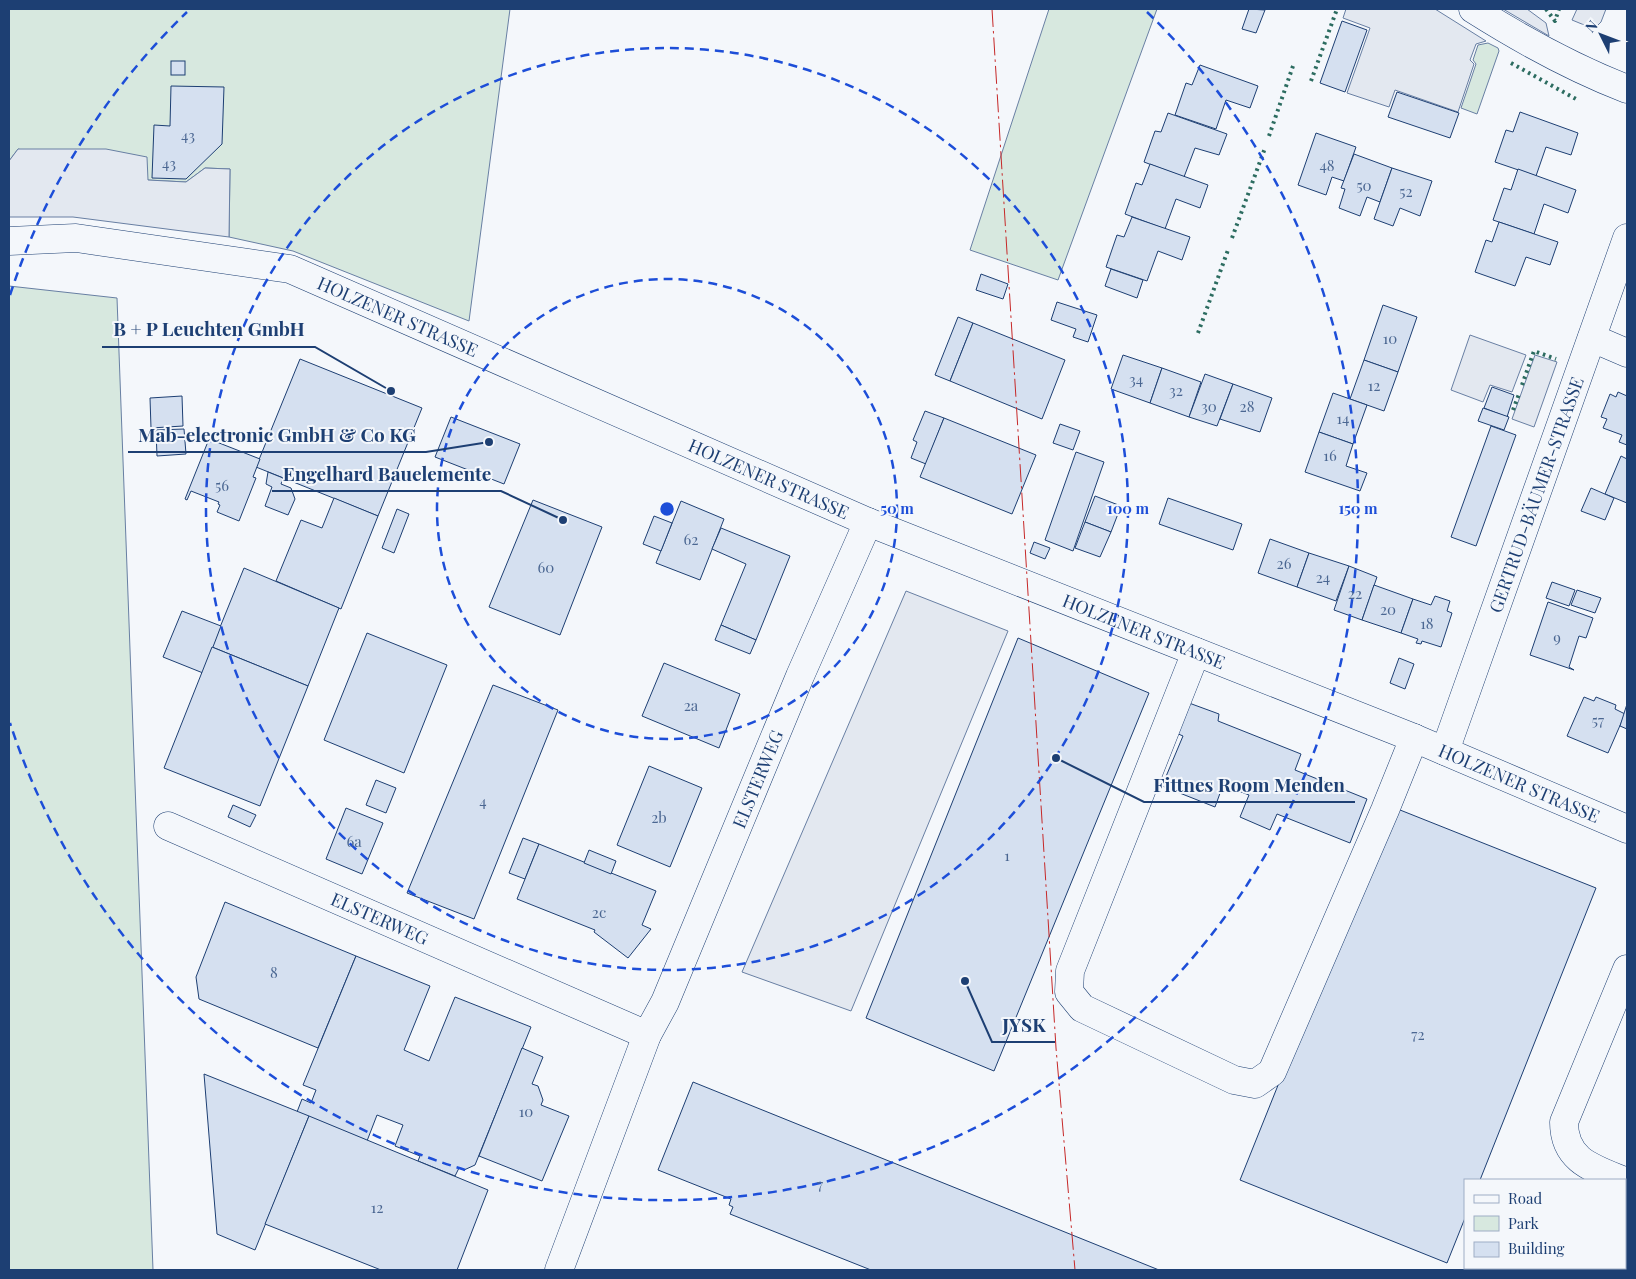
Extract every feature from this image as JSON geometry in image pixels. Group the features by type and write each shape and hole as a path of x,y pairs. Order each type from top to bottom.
{"street":[{"path":"1473,9 1514,34 1591,74 1627,89"},
{"name":"HOLZENER STRASSE","path":"9,241 76,238 290,269 868,522 1414,738 1627,829"},
{"name":"GERTRUD-BÄUMER-STRASSE","path":"1445,751 1627,238"},
{"path":"1592,338 1627,353"},
{"name":"ELSTERWEG","path":"560,1270 647,1035 665,1002 800,676 868,522"},
{"path":"1196,652 1070,970 1069,992 1082,1008 1234,1080 1255,1084 1272,1072 1414,738"},
{"name":"ELSTERWEG","path":"168,826 647,1035"},
{"path":"1620,1179 1593,1168 1578,1158 1569,1147 1564,1135 1564,1122 1627,969"}],"green space":[{"path":"9,9 510,9 469,321 293,251 229,237 230,169 205,168 186,182 147,180 18,149 9,161"},
{"path":"1049,9 1157,9 1058,280 970,250"},
{"path":"1488,43 1498,48 1499,51 1477,114 1461,108 1476,64 1473,60 1478,45"},
{"path":"9,286 117,298 153,1270 9,1270"}],"shaded area":[{"path":"1346,9 1435,9 1486,41 1476,44 1470,60 1474,64 1458,112 1395,90 1389,107 1347,93 1370,28 1343,18"},
{"path":"1503,9 1527,9 1546,23 1549,36"},
{"path":"1577,9 1606,9 1601,22 1594,29 1572,20"},
{"path":"18,149 106,149 147,157 148,180 186,182 205,168 230,169 229,237 73,217 9,217 9,161"},
{"path":"1470,335 1526,355 1512,392 1490,385 1483,402 1451,390"},
{"path":"1535,355 1557,362 1534,427 1512,419"},
{"path":"906,591 1008,631 851,1011 742,972"}],"building":[{"path":"1249,9 1265,10 1256,33 1242,29"},
{"path":"1342,21 1367,30 1345,92 1320,83"},
{"path":"171,61 185,61 185,75 171,75"},
{"path":"1200,65 1258,86 1250,108 1226,100 1216,129 1175,115 1186,83 1192,85"},
{"path":"171,86 224,87 222,144 186,179 152,178 154,125 170,126"},
{"path":"1397,92 1459,113 1450,138 1388,117"},
{"path":"1520,112 1578,133 1571,155 1546,147 1536,176 1495,162 1506,130 1513,132"},
{"path":"1168,113 1227,134 1219,155 1195,148 1184,177 1144,162 1155,131 1161,132"},
{"path":"1316,133 1356,147 1344,181 1332,177 1326,195 1298,185"},
{"path":"1354,154 1392,168 1380,202 1367,197 1360,216 1339,208 1345,189 1341,188"},
{"path":"1150,164 1208,185 1200,208 1176,199 1165,229 1125,214 1136,183 1142,185"},
{"path":"1392,168 1432,181 1420,216 1400,208 1393,226 1374,219"},
{"path":"1518,169 1576,190 1568,213 1544,204 1534,234 1493,220 1504,188 1511,190"},
{"path":"1132,217 1190,237 1182,260 1158,251 1147,281 1106,267 1117,235 1124,237"},
{"path":"1499,222 1558,242 1550,265 1526,257 1515,286 1475,272 1486,240 1492,242"},
{"path":"1111,269 1143,280 1137,298 1105,286"},
{"path":"981,274 1008,284 1003,299 976,290"},
{"path":"1057,302 1097,315 1088,342 1073,337 1076,329 1051,320"},
{"path":"1383,305 1417,317 1398,372 1364,360"},
{"path":"958,317 973,323 950,381 935,375"},
{"path":"973,323 1065,360 1042,419 950,381"},
{"path":"1123,355 1162,368 1150,403 1111,389"},
{"path":"300,359 422,408 378,516 256,467"},
{"path":"1364,360 1398,372 1384,411 1350,399"},
{"path":"1162,368 1201,382 1189,417 1150,403"},
{"path":"1205,374 1233,384 1217,426 1189,417"},
{"path":"1233,384 1272,398 1260,432 1220,419"},
{"path":"1492,387 1514,395 1507,417 1484,408"},
{"path":"1618,392 1627,396 1627,445 1619,442 1622,435 1603,428 1607,419 1601,417 1610,394 1616,397"},
{"path":"1333,393 1367,405 1353,444 1319,432"},
{"path":"182,396 183,426 151,428 150,398"},
{"path":"1483,408 1509,417 1504,430 1478,421"},
{"path":"925,411 944,418 926,464 911,458 917,442 913,440"},
{"path":"451,417 520,444 504,484 435,457"},
{"path":"944,418 1036,455 1012,514 920,477"},
{"path":"1060,424 1080,431 1073,450 1053,443"},
{"path":"1491,426 1516,435 1476,546 1451,537"},
{"path":"184,429 186,454 157,456 156,430"},
{"path":"1319,432 1353,444 1346,466 1367,473 1360,491 1305,472"},
{"path":"209,439 260,459 253,477 256,478 239,521 217,512 220,505 218,504 219,502 191,491 187,500 185,499"},
{"path":"1076,452 1104,462 1073,551 1045,540"},
{"path":"1621,456 1627,459 1627,503 1605,494"},
{"path":"268,472 283,478 281,484 291,488 295,499 288,515 265,506 272,487 266,484"},
{"path":"1591,488 1614,498 1605,520 1581,511"},
{"path":"1095,496 1121,506 1111,532 1085,522"},
{"path":"334,498 378,516 341,609 276,581 301,520 322,528"},
{"path":"1168,498 1242,524 1233,550 1159,524"},
{"path":"533,500 602,527 560,635 489,607"},
{"path":"681,501 724,519 700,580 656,563"},
{"path":"397,509 409,514 394,553 382,548"},
{"path":"654,516 672,523 661,551 643,544"},
{"path":"1085,522 1111,532 1100,557 1075,548"},
{"path":"721,528 790,556 756,640 721,625 746,564 712,549"},
{"path":"1270,539 1309,553 1297,587 1258,573"},
{"path":"1034,542 1050,548 1045,559 1030,553"},
{"path":"1309,553 1349,566 1336,601 1297,587"},
{"path":"1349,566 1377,577 1362,620 1334,610"},
{"path":"244,568 339,608 308,686 212,647"},
{"path":"1552,582 1575,590 1569,606 1546,598"},
{"path":"1374,585 1413,599 1401,633 1362,620"},
{"path":"1577,590 1601,598 1595,613 1571,605"},
{"path":"1435,596 1450,601 1447,611 1452,613 1441,647 1422,641 1421,644 1416,643 1418,639 1401,633 1413,599 1431,605"},
{"path":"1548,602 1593,618 1586,638 1579,636 1569,667 1574,670 1530,655"},
{"path":"182,611 221,626 203,673 163,657"},
{"path":"721,625 756,640 750,654 715,640"},
{"path":"367,633 447,665 404,773 324,740"},
{"path":"1018,638 1149,693 994,1071 866,1018"},
{"path":"212,647 308,686 260,806 164,768"},
{"path":"1399,658 1414,664 1405,689 1390,683"},
{"path":"664,663 740,694 719,748 642,716"},
{"path":"493,685 558,710 474,919 407,893"},
{"path":"1584,697 1594,701 1596,697 1616,705 1615,709 1625,714 1608,753 1567,736"},
{"path":"1189,703 1219,714 1218,721 1301,754 1295,770 1367,799 1350,843 1277,814 1270,830 1240,817 1249,795 1223,785 1215,807 1162,786 1183,736 1176,733"},
{"path":"1627,704 1627,729 1620,726"},
{"path":"649,766 702,788 670,867 617,845"},
{"path":"376,780 396,788 386,813 366,805"},
{"path":"233,805 256,815 250,827 228,817"},
{"path":"1390,806 1596,888 1480,1179 1464,1179 1464,1220 1447,1263 1240,1180"},
{"path":"346,808 383,823 362,874 326,859"},
{"path":"523,838 539,844 525,879 509,873"},
{"path":"539,844 656,891 642,925 651,929 628,958 594,932 595,930 517,899"},
{"path":"589,850 616,861 611,874 584,863"},
{"path":"225,902 356,956 318,1048 199,999 196,977"},
{"path":"356,956 430,986 404,1050 429,1061 455,997 531,1027 475,1165 464,1170 459,1168 455,1176 418,1161 420,1156 395,1146 403,1125 377,1115 367,1141 297,1112 302,1099 311,1103 316,1090 303,1085"},
{"path":"522,1048 543,1057 532,1084 538,1086 543,1100 541,1105 569,1116 542,1181 479,1156"},
{"path":"204,1074 309,1116 255,1250 217,1234"},
{"path":"693,1082 1159,1270 871,1270 730,1214 733,1207 729,1205 731,1199 658,1170"},
{"path":"309,1116 488,1190 457,1270 381,1270 265,1224"},
{"path":"1627,1223 1627,1270 1489,1270 1626,1269"}],"hedge":[{"path":"1311,81 1337,9"},
{"path":"1546,9 1555,21 1559,9"},
{"path":"1511,63 1576,99"},
{"path":"1269,136 1293,66"},
{"path":"1232,238 1265,148"},
{"path":"1198,333 1228,250"},
{"path":"1522,385 1534,351 1556,359"},
{"path":"1513,410 1519,394"}],"power":[{"path":"992,9 1056,1048 1075,1270"}],"place":[{"name":"B + P Leuchten GmbH","path":"391,391"},
{"name":"Mab-electronic GmbH & Co KG","path":"489,442"},
{"name":"Engelhard Bauelemente","path":"563,520"},
{"name":"Fittnes Room Menden","path":"1056,758"},
{"name":"JYSK","path":"965,981"}]}
